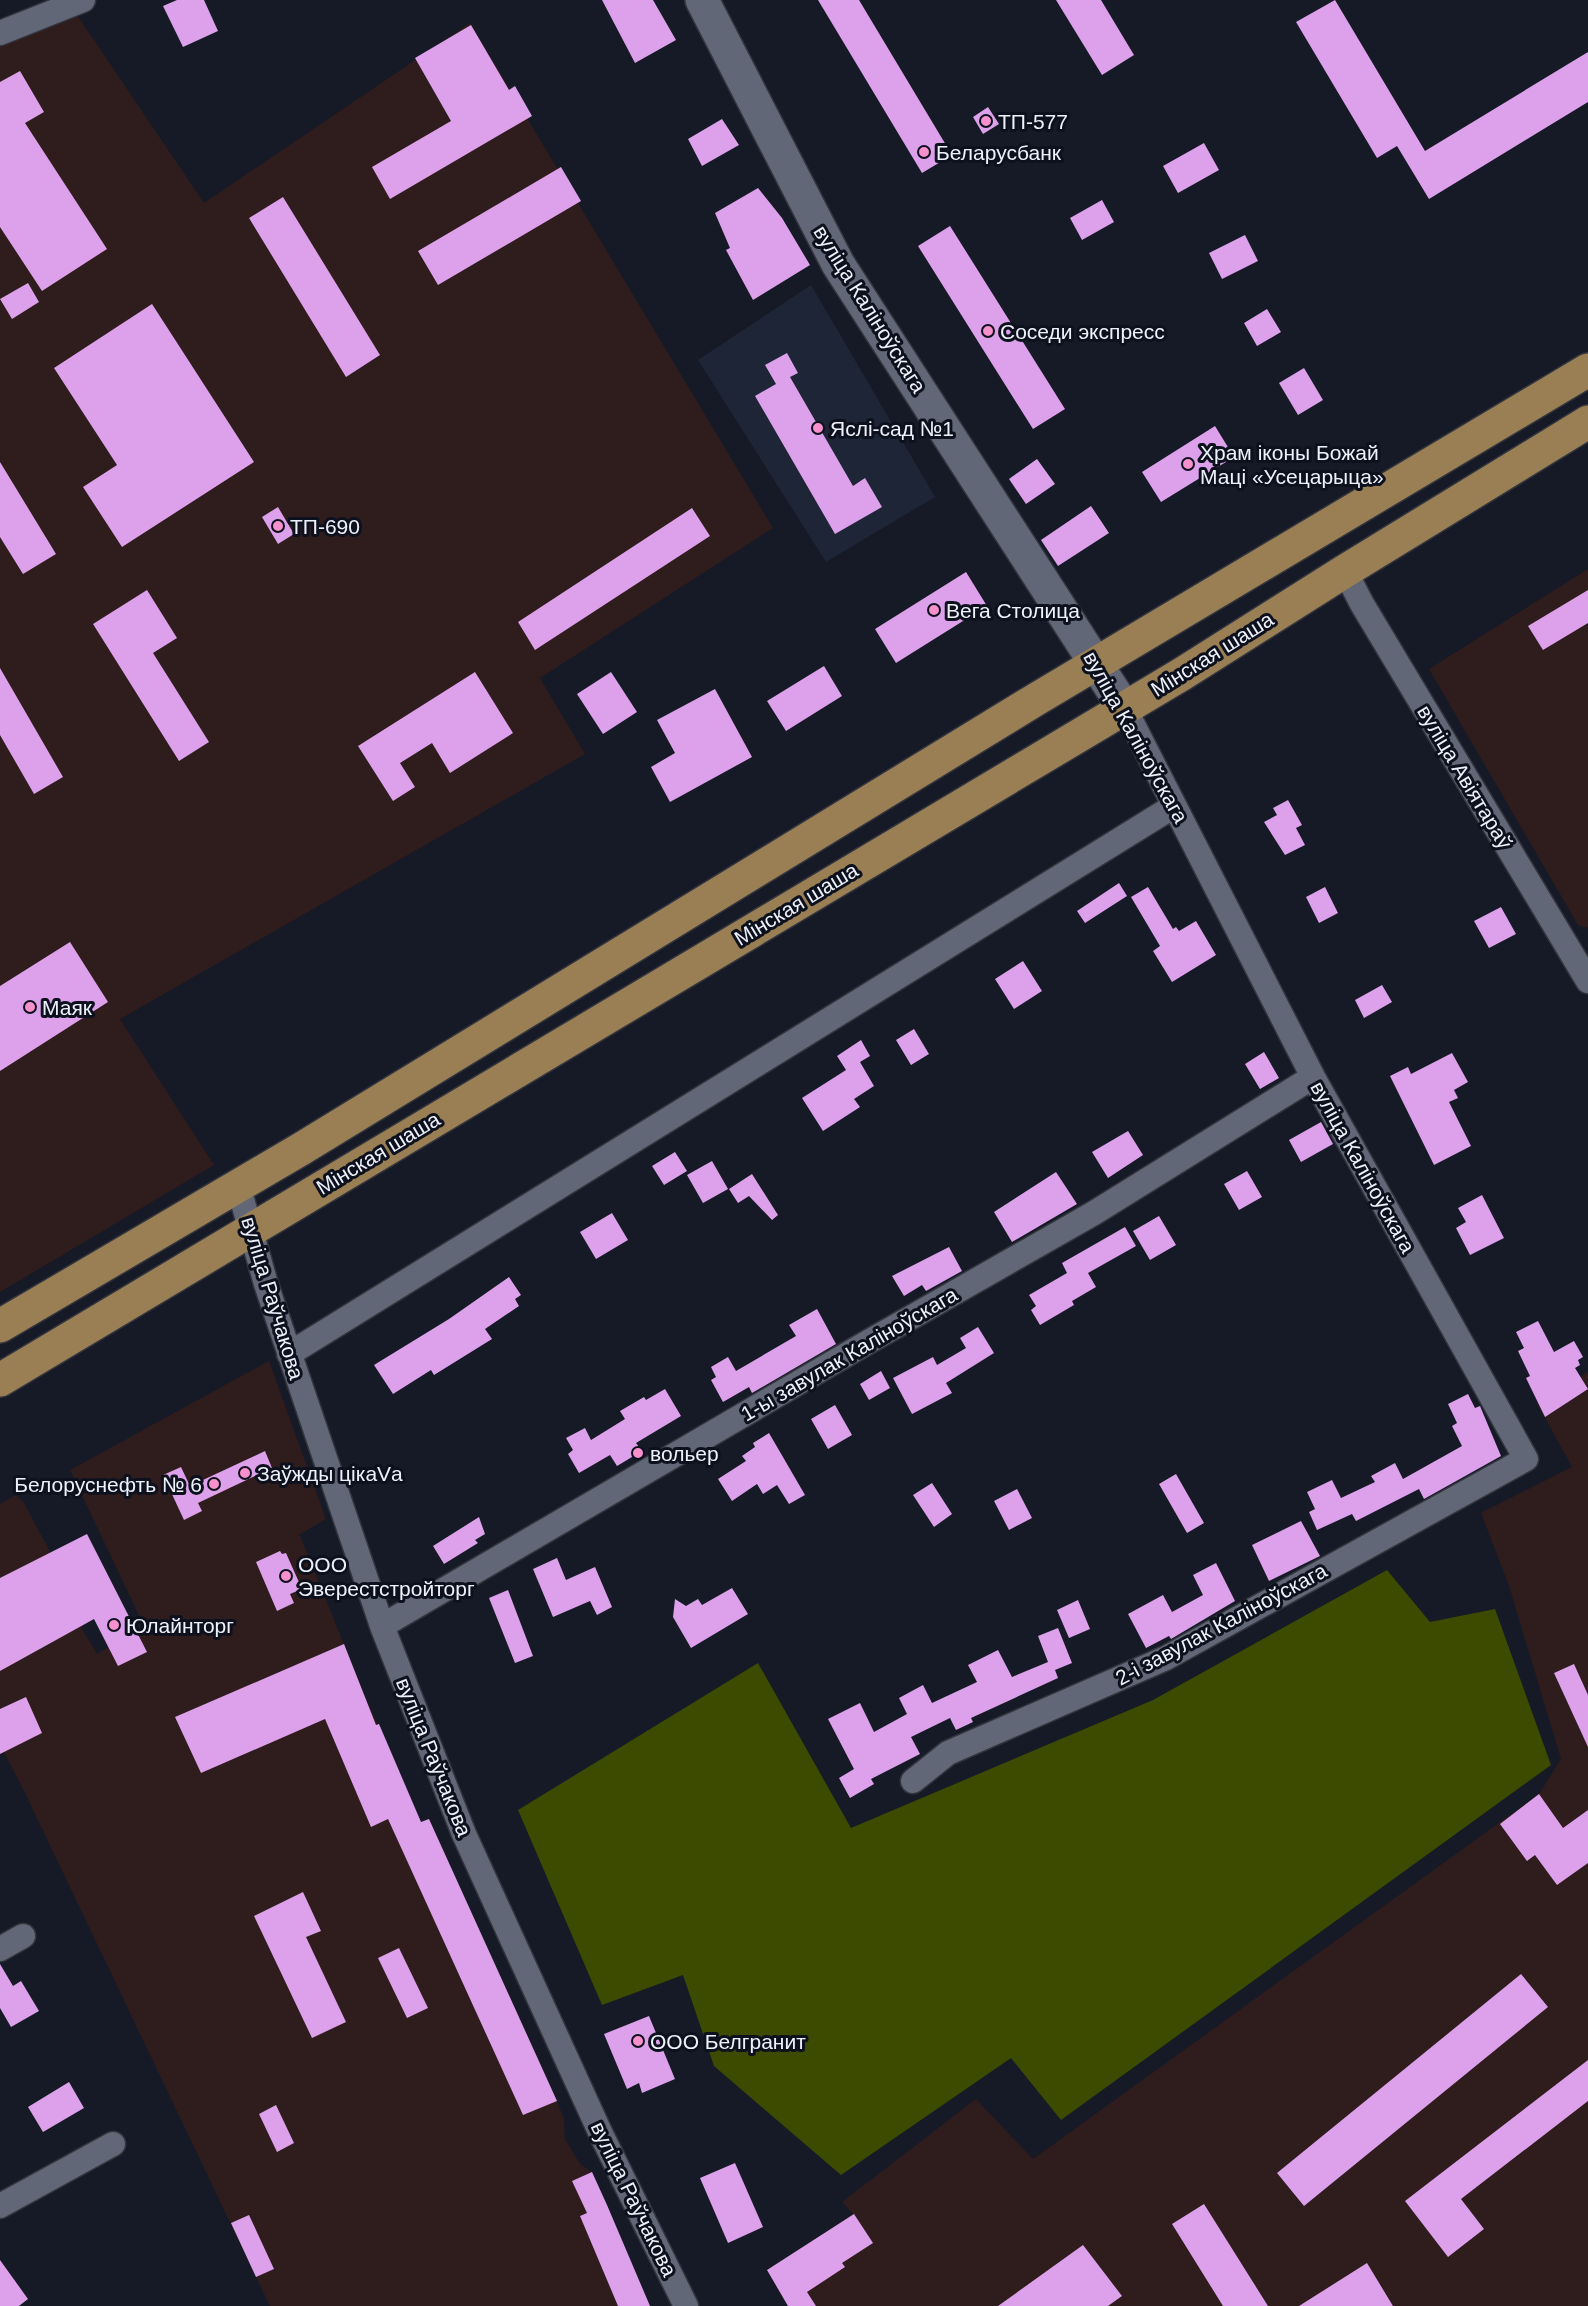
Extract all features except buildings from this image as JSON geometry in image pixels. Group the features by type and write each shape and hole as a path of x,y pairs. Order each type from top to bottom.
{"main road":[{"name":"вуліца Каліноўскага","path":"702,0 838,264 1125,708"},
{"name":"Мінская шаша","path":"0,1326 301,1149 1097,663 1588,370"},
{"name":"Мінская шаша","path":"0,1380 177,1273 253,1231 363,1162 1125,708 1588,422"}],"street":[{"path":"0,33 83,0"},
{"name":"вуліца Авіятараў","path":"1345,571 1362,604 1588,981"},
{"name":"вуліца Каліноўскага","path":"1125,708 1313,1077 1526,1459"},
{"path":"289,1354 1174,806"},
{"name":"1-ы завулак Каліноўскага","path":"382,1626 868,1342 1094,1214 1313,1077"},
{"name":"вуліца Раўчакова","path":"238,1185 253,1231 266,1284 382,1626 464,1834 600,2132 686,2306"},
{"name":"2-і завулак Каліноўскага","path":"913,1781 948,1754 1166,1658 1526,1459"},
{"path":"0,1949 22,1936"},
{"path":"0,2206 113,2144"}],"shaded area":[{"path":"73,9 204,203 470,23 773,528 540,678 585,754 120,1019 214,1165 0,1292 0,37"},
{"name":"Яслі-сад №1","path":"811,285 935,497 826,562 698,360"},
{"path":"1588,569 1588,928 1578,925 1429,669"},
{"path":"269,1361 326,1519 144,1626 70,1470"},
{"path":"1588,1372 1588,2306 788,2306 767,2270 853,2214 842,2202 976,2099 1033,2159 1539,1794 1561,1759 1509,1586 1481,1513 1572,1467 1537,1403"},
{"path":"16,1495 24,1503 88,1623 81,1627 97,1654 299,1533 367,1701 421,1822 429,1819 557,2101 564,2119 565,2139 580,2164 592,2172 650,2306 270,2306 24,1791 4,1752 0,1754 0,1504"}],"green space":[{"path":"1387,1570 1430,1622 1495,1609 1551,1765 1061,2120 1011,2058 841,2175 714,2066 683,1975 602,2005 518,1810 758,1663 851,1828 1153,1700"}],"place":[{"name":"ТП-577","path":"986,121"},
{"name":"Беларусбанк","path":"924,152"},
{"name":"Соседи экспресс","path":"988,331"},
{"name":"Яслі-сад №1","path":"818,428"},
{"name":"Храм іконы Божай Маці «Усецарыца»","path":"1188,464"},
{"name":"ТП-690","path":"278,526"},
{"name":"Вега Столица","path":"934,610"},
{"name":"Маяк","path":"30,1007"},
{"name":"вольер","path":"638,1453"},
{"name":"Заўжды цікаVа","path":"245,1473"},
{"name":"Белоруснефть № 6","path":"214,1484"},
{"name":"ООО Эверестстройторг","path":"286,1576"},
{"name":"Юлайнторг","path":"114,1625"},
{"name":"ООО Белгранит","path":"638,2041"}]}
